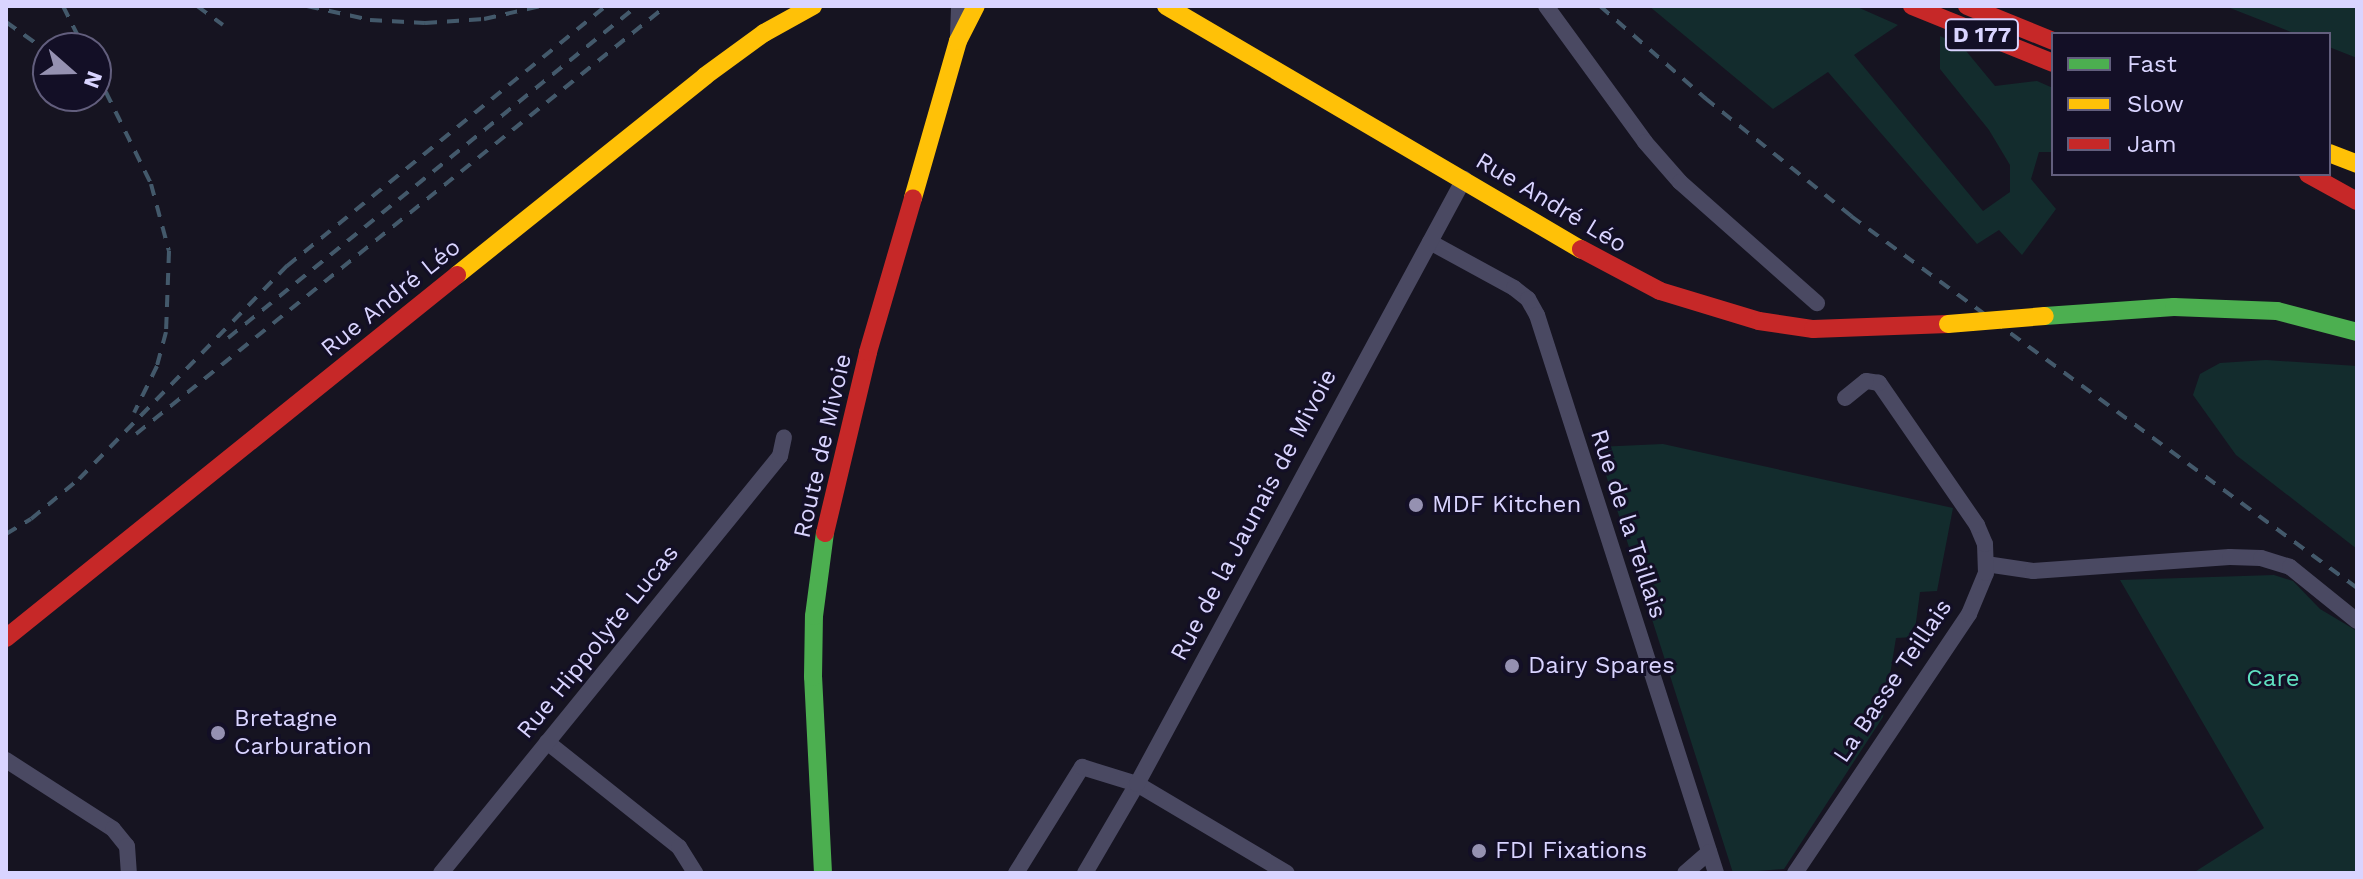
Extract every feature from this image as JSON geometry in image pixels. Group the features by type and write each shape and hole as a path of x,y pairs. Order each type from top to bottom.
{"main road":[{"name":"Rue André Léo","path":"6,638 705,76 764,33 813,6"},
{"name":"Route de Mivoie","path":"823,873 813,677 814,616 825,532 868,352 958,41 976,6"},
{"name":"Rue André Léo","path":"1166,6 1606,265 1660,291 1759,321 1813,329 1948,324 2174,307 2277,311 2353,328"},
{"name":"D 177","path":"1912,6 2051,62"},
{"name":"D 177","path":"1967,6 2051,40"},
{"path":"2331,154 2357,164"},
{"path":"2312,176 2357,201"}],"street":[{"name":"Route de Mivoie","path":"958,41 959,6"},
{"path":"1546,6 1645,142 1680,182 1817,303"},
{"name":"Rue de la Jaunais de Mivoie","path":"1085,873 1137,784 1464,179"},
{"name":"Rue de la Teillais","path":"1430,242 1514,288 1528,299 1537,315 1716,873"},
{"name":"La Basse Teillais","path":"1795,873 1969,614 1983,585 1986,564 1985,544 1977,525 1879,383 1866,381 1845,398"},
{"name":"Rue Hippolyte Lucas","path":"441,873 780,456 784,437"},
{"path":"1986,564 2033,571 2230,557 2261,558 2290,567 2357,621"},
{"path":"547,742 679,847 695,873"},
{"path":"6,760 113,829 127,846 129,873"},
{"path":"1016,873 1082,767 1137,784 1287,873"},
{"path":"1685,873 1709,852"}],"green space":[{"path":"1649,6 1855,6 1898,25 1854,55 1983,211 2010,192 2010,165 1989,130 1940,69 1940,36 1962,46 1995,86 2037,81 2051,87 2051,152 2039,152 2031,179 2056,209 2022,255 1999,230 1977,244 1828,72 1773,109"},
{"path":"2225,6 2357,6 2357,58 2331,48 2331,32 2291,32"},
{"path":"2266,360 2357,366 2357,549 2236,455 2193,395 2200,374 2220,363"},
{"path":"1663,444 1953,508 1937,591 1920,592 1914,637 1896,638 1883,717 1784,869 1733,873 1597,447"},
{"name":"Care","path":"2274,575 2293,581 2320,609 2357,631 2357,873 2193,873 2264,828 2120,580"}],"railway":[{"path":"63,6 76,32"},
{"path":"197,6 223,25"},
{"path":"307,6 370,20 425,23 484,19 541,6"},
{"path":"6,534 31,519 79,479 287,266 606,6"},
{"path":"228,338 637,6"},
{"path":"136,434 666,6"},
{"path":"1600,6 1705,98 1851,216 2357,588"},
{"path":"6,22 32,41"},
{"path":"112,105 151,184 169,251 166,332 157,366 134,413"}],"traffic: fast":[{"path":"2045,316 2174,307 2277,311 2357,332"},
{"path":"823,873 813,677 814,616 825,533"}],"traffic: slow":[{"path":"457,275 705,76 764,33 813,6"},
{"path":"913,198 958,41 976,6"},
{"path":"1166,6 1581,249"},
{"path":"2331,154 2357,164"},
{"path":"1948,324 2045,316"}],"traffic: jam":[{"path":"1912,6 2051,62"},
{"path":"1967,6 2051,40"},
{"path":"2312,176 2357,201"},
{"path":"825,533 868,352 913,198"},
{"path":"1581,249 1660,291 1759,321 1813,329 1948,324"},
{"path":"6,638 457,275"}],"place":[{"name":"MDF Kitchen","path":"1416,505"},
{"name":"Dairy Spares","path":"1512,666"},
{"name":"Bretagne Carburation","path":"218,733"},
{"name":"FDI Fixations","path":"1479,851"}]}
